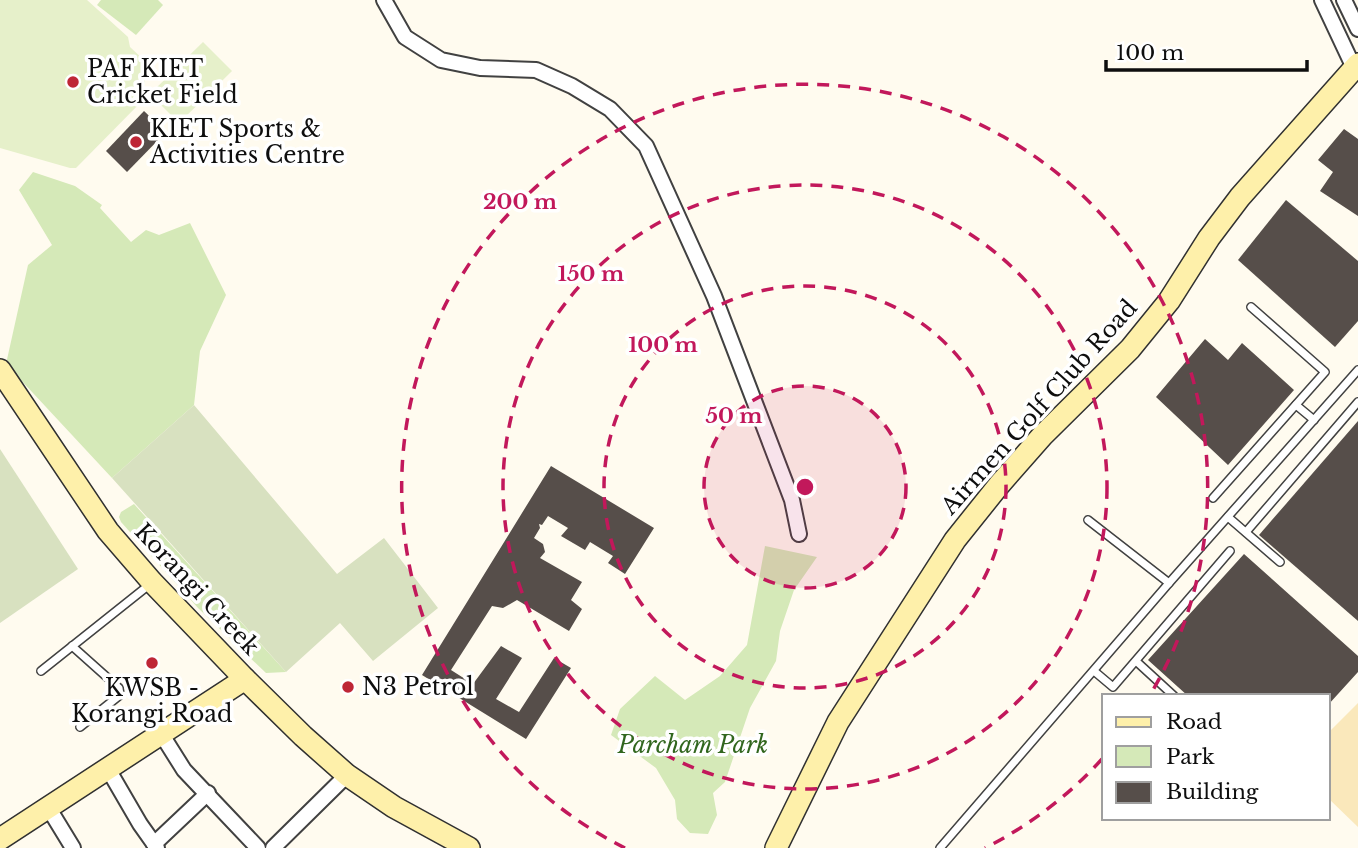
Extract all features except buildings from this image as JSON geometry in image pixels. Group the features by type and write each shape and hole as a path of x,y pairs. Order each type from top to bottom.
{"street":[{"path":"384,0 405,37 441,60 481,68 536,70 572,86 610,109 646,146 724,321 792,500 799,534"},
{"path":"1322,0 1357,70"},
{"path":"1344,0 1358,29"},
{"name":"Airmen Golf Club Road","path":"776,848 838,722 955,540 1042,436 1130,349 1169,301 1209,238 1240,197 1357,70"},
{"name":"Airmen Golf Club Road","path":"787,848 846,729 962,547 1048,444 1138,357 1177,311 1217,244 1247,203 1357,70"},
{"name":"Korangi Creek","path":"0,370 108,531 152,582 303,736 347,775 394,807"},
{"path":"0,839 245,679"},
{"path":"162,735 184,770 258,848"},
{"path":"108,769 139,824 155,846 208,793"},
{"path":"273,848 347,775"},
{"path":"48,807 73,848"},
{"path":"394,807 425,835 447,848"},
{"path":"394,807 470,848"}],"lane":[{"path":"1213,498 1325,372 1251,307"},
{"path":"940,848 1358,370"},
{"path":"1246,532 1358,402"},
{"path":"1296,405 1314,420"},
{"path":"1228,517 1280,562"},
{"path":"1088,520 1169,583"},
{"path":"1094,671 1113,687 1230,551"},
{"path":"41,670 152,582"},
{"path":"72,646 119,688 120,695 80,727"},
{"path":"1137,662 1172,694"}],"green space":[{"name":"PAF KIET Cricket Field","path":"0,0 87,0 128,37 130,47 147,63 143,100 76,168 0,148"},
{"path":"101,0 158,0 163,5 136,35 97,5"},
{"path":"203,42 232,71 179,123 150,94"},
{"path":"33,172 75,186 102,205 100,208 131,242 146,230 159,235 190,223 226,295 200,351 194,405 112,478 6,364 28,265 52,245 19,190"},
{"path":"194,405 337,574 384,538 438,608 373,661 340,623 286,672 112,478"},
{"path":"0,449 78,569 0,623"},
{"path":"134,504 286,672 266,673 198,608 121,522 121,512"},
{"name":"Parcham Park","path":"765,546 817,557 794,590 780,631 776,661 750,708 725,782 713,793 717,815 708,834 690,833 677,819 675,800 656,768 611,735 620,709 655,676 685,700 720,676 747,645"}],"sand":[{"path":"1358,703 1358,827 1330,800 1330,731"}],"place":[{"name":"PAF KIET Cricket Field","path":"73,82"},
{"name":"KIET Sports & Activities Centre","path":"136,142"},
{"name":"KWSB - Korangi Road","path":"152,663"},
{"name":"N3 Petrol","path":"348,687"}]}
